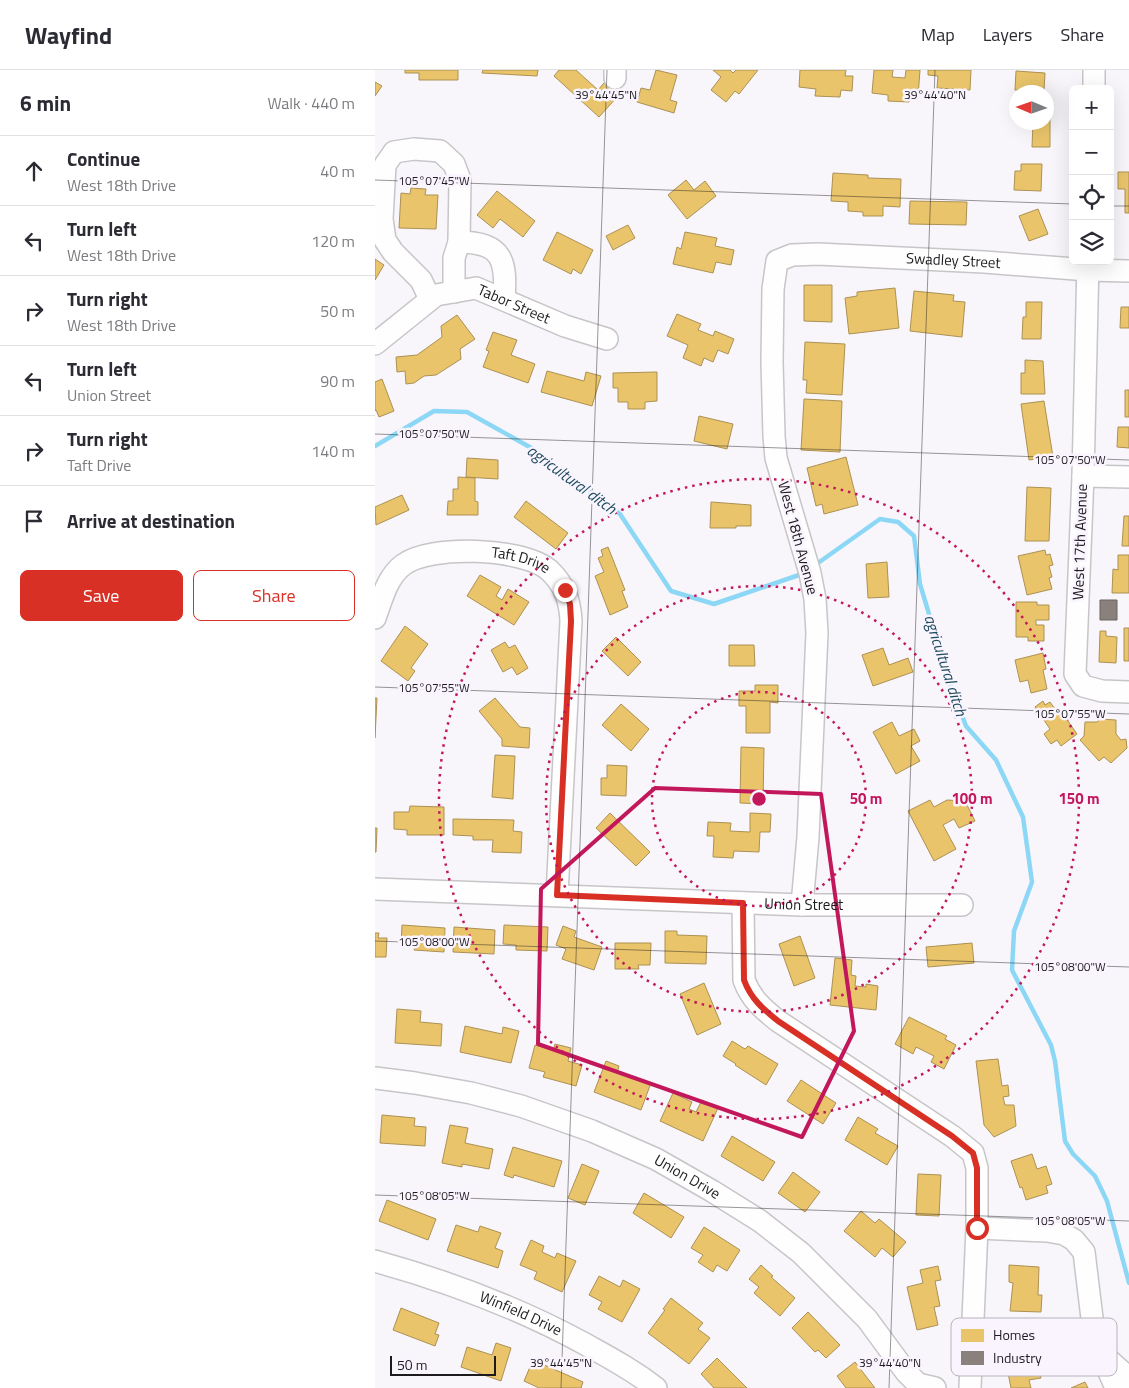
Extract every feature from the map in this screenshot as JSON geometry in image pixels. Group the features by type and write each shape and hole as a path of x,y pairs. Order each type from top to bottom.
{"street":[{"path":"1094,85 1095,70"},
{"path":"430,299 421,280 393,252 385,240 382,219 385,165 394,152 414,148 440,151 454,164 460,180 459,242 454,258 454,292"},
{"path":"459,242 477,242 494,249 503,263 505,278 504,299"},
{"name":"Swadley Street","path":"777,261 792,256 818,254 1069,264"},
{"name":"West 18th Avenue","path":"777,261 773,289 772,344 776,458 810,573 815,599 817,633 808,837 802,905"},
{"name":"Swadley Street","path":"1088,265 1129,271"},
{"name":"West 17th Avenue","path":"1088,265 1083,476 1075,674 1083,686 1102,691 1129,692"},
{"name":"Tabor Street","path":"375,344 436,295 476,288 565,326 607,340"},
{"path":"1083,476 1129,477"},
{"name":"Taft Drive","path":"375,618 386,587 395,572 403,564 428,554 458,551 515,557 533,561 548,569 558,579 565,590 570,604 571,621 557,895"},
{"name":"Union Street","path":"375,889 802,905 962,905"},
{"path":"743,903 744,980 748,992 755,1002 778,1021 952,1136 973,1153 977,1168 977,1228 973,1318"},
{"name":"Union Drive","path":"375,1078 471,1093 521,1106 592,1131 656,1159 760,1221 801,1253 867,1319 906,1372 919,1384 935,1388"},
{"path":"977,1228 1047,1231 1063,1234 1074,1240 1084,1252 1091,1318"},
{"name":"Winfield Drive","path":"375,1261 423,1274 543,1321 634,1370 656,1388"},
{"path":"1117,1368 1129,1378"},
{"path":"1111,1376 1116,1388"}],"highlighted area":[{"path":"655,788 821,794 854,1031 802,1137 538,1044 541,889"}],"building: Homes":[{"path":"405,70 458,70 458,80 419,80 419,73 405,73"},
{"path":"483,70 538,70 537,76 482,73"},
{"path":"559,70 576,70 598,90 604,83 618,96 599,117 554,76"},
{"path":"656,70 677,75 670,100 677,102 674,113 637,102 641,88 650,90"},
{"path":"713,70 730,70 733,73 736,70 758,70 739,94 735,91 726,102 711,90 721,77"},
{"path":"800,70 846,70 845,76 853,76 852,91 841,90 840,97 815,96 816,89 799,87"},
{"path":"874,70 893,70 892,77 905,78 906,70 920,70 918,97 909,97 909,102 888,101 888,95 872,93"},
{"path":"928,70 971,70 970,90 937,88 938,76 928,75"},
{"path":"1016,71 1045,73 1044,85 1015,85"},
{"path":"375,82 382,86 375,96"},
{"path":"1033,130 1050,130 1050,147 1032,147"},
{"path":"1021,164 1042,164 1041,191 1014,190 1015,171 1021,171"},
{"path":"1118,172 1129,172 1129,213 1125,213 1125,189 1118,189"},
{"path":"833,173 868,175 868,178 901,179 900,207 883,206 883,216 863,216 863,212 848,211 848,202 831,201"},
{"path":"686,180 694,190 705,181 716,196 687,219 668,195"},
{"path":"411,188 426,189 425,195 438,195 436,229 399,228 401,193 410,194"},
{"path":"497,191 535,221 523,237 500,219 493,228 477,215"},
{"path":"910,201 967,202 966,225 909,224"},
{"path":"1038,209 1048,234 1029,241 1019,216"},
{"path":"628,225 635,238 613,250 606,236"},
{"path":"557,232 593,250 581,274 573,269 571,274 543,260"},
{"path":"685,232 717,238 715,246 734,250 731,265 716,262 713,273 673,264 677,247 681,249"},
{"path":"375,259 384,265 375,280"},
{"path":"804,285 832,285 832,322 804,321"},
{"path":"895,288 899,328 849,334 845,298 857,296 857,292"},
{"path":"914,291 954,295 953,301 965,302 962,337 910,331"},
{"path":"1026,302 1042,302 1041,339 1022,339 1023,317 1026,317"},
{"path":"1121,307 1129,307 1129,328 1120,328"},
{"path":"677,314 701,324 698,330 713,336 715,331 734,339 728,354 718,350 713,362 704,358 701,366 683,358 688,345 667,336"},
{"path":"457,315 475,339 460,349 461,359 436,375 424,376 414,383 406,384 405,371 397,372 396,357 417,355 442,337 441,326"},
{"path":"493,332 517,340 511,355 535,364 528,383 483,367 489,351 486,350"},
{"path":"805,342 845,344 842,395 806,393 807,380 803,380"},
{"path":"1025,360 1043,361 1045,394 1021,394 1021,373 1025,373"},
{"path":"547,371 584,381 586,372 601,376 592,406 541,392"},
{"path":"657,372 657,401 645,402 645,409 628,409 628,402 618,402 618,388 613,388 613,373"},
{"path":"382,379 394,411 379,417 375,411 375,382"},
{"path":"1125,390 1129,390 1129,417 1125,417"},
{"path":"804,399 842,401 840,452 801,450"},
{"path":"1044,401 1053,457 1029,460 1021,404"},
{"path":"699,416 733,424 727,449 694,441"},
{"path":"1118,427 1129,427 1129,448 1117,447"},
{"path":"846,457 858,505 824,514 822,504 816,506 807,468"},
{"path":"467,458 498,460 498,479 466,477"},
{"path":"458,477 475,478 475,501 478,502 478,515 447,515 448,501 453,501 453,489 458,489"},
{"path":"1027,487 1051,488 1049,541 1025,541"},
{"path":"402,495 409,510 376,525 375,507"},
{"path":"526,501 568,533 556,549 514,517"},
{"path":"711,502 751,505 751,526 710,528"},
{"path":"1124,516 1129,516 1129,546 1122,546"},
{"path":"608,547 625,590 622,591 628,607 610,615 595,576 604,572 598,558 603,556 601,550"},
{"path":"1045,550 1046,555 1050,554 1053,565 1049,566 1052,577 1049,578 1052,589 1027,595 1018,556"},
{"path":"1118,555 1129,555 1129,593 1112,593 1113,569 1118,570"},
{"path":"887,562 889,597 868,598 866,564"},
{"path":"480,575 501,587 496,596 502,600 508,589 529,602 514,625 467,596"},
{"path":"1016,602 1037,602 1037,605 1049,605 1049,620 1036,620 1036,625 1044,625 1044,641 1028,641 1028,637 1016,637"},
{"path":"405,626 428,644 411,668 415,671 408,681 381,661"},
{"path":"1124,628 1129,628 1129,661 1124,661"},
{"path":"1100,631 1106,631 1106,636 1117,637 1116,663 1099,662"},
{"path":"616,637 641,662 628,676 602,651"},
{"path":"505,642 509,648 515,645 528,668 517,675 512,667 503,672 491,650"},
{"path":"729,645 754,645 755,666 729,666"},
{"path":"883,648 889,665 908,658 913,672 873,686 862,655"},
{"path":"1043,653 1046,669 1043,670 1047,689 1031,693 1028,680 1020,682 1015,660"},
{"path":"755,685 778,685 778,703 770,702 770,733 746,733 746,706 739,706 739,691 755,691"},
{"path":"375,698 377,698 375,738"},
{"path":"495,698 520,727 530,728 529,748 502,746 502,739 479,711"},
{"path":"1043,701 1045,705 1050,702 1058,713 1061,711 1077,734 1061,746 1057,740 1051,744 1044,734 1050,729 1035,707"},
{"path":"621,704 649,729 631,751 602,725"},
{"path":"1100,719 1116,720 1116,734 1121,740 1126,739 1127,748 1111,763 1104,757 1099,761 1080,740 1084,736 1085,722 1097,722"},
{"path":"892,722 899,736 914,729 920,741 911,746 920,761 896,774 873,732"},
{"path":"741,747 764,748 763,804 740,803"},
{"path":"495,755 515,756 513,799 492,797"},
{"path":"607,765 627,766 626,796 601,795 601,778 607,778"},
{"path":"930,800 934,807 947,800 965,801 975,821 959,828 954,819 943,825 956,849 934,861 908,811"},
{"path":"410,806 444,807 444,835 407,835 407,830 394,829 394,812 409,812"},
{"path":"610,813 650,852 636,866 596,828"},
{"path":"750,813 771,814 770,832 760,832 759,852 734,851 733,858 713,857 714,836 707,836 708,822 731,823 730,831 750,832"},
{"path":"453,819 514,820 513,831 522,832 521,853 492,852 493,840 473,840 473,836 453,835"},
{"path":"375,828 377,828 376,852 375,852"},
{"path":"402,925 445,928 444,952 414,950 415,945 401,945"},
{"path":"504,925 548,927 547,951 516,950 516,945 503,944"},
{"path":"563,926 576,931 574,937 602,947 594,970 562,959 566,949 556,945"},
{"path":"454,927 495,930 494,954 453,952"},
{"path":"665,931 677,931 677,935 707,936 706,964 665,963"},
{"path":"375,933 379,933 378,938 387,938 386,957 375,957"},
{"path":"800,936 815,978 794,986 779,944"},
{"path":"615,943 651,943 650,965 638,965 639,969 615,969"},
{"path":"972,943 974,963 928,967 926,947"},
{"path":"835,958 852,960 851,975 856,976 855,986 866,987 866,984 878,986 876,1010 830,1005"},
{"path":"704,983 721,1024 697,1035 680,994"},
{"path":"397,1009 421,1011 420,1022 442,1024 441,1046 395,1043"},
{"path":"909,1017 947,1036 945,1039 956,1045 944,1069 931,1062 934,1056 916,1047 913,1054 895,1044"},
{"path":"465,1026 502,1034 503,1027 519,1031 511,1063 460,1052"},
{"path":"732,1041 745,1049 748,1046 778,1064 766,1085 723,1056"},
{"path":"555,1044 571,1048 568,1061 582,1065 576,1086 543,1077 545,1072 529,1068 535,1045 553,1050"},
{"path":"998,1059 1002,1086 1008,1085 1009,1096 1003,1097 1005,1105 1014,1105 1016,1126 994,1137 984,1125 976,1061"},
{"path":"606,1061 619,1066 617,1073 651,1083 641,1110 594,1092"},
{"path":"801,1080 836,1103 823,1124 787,1101"},
{"path":"673,1093 692,1102 689,1109 696,1112 702,1100 718,1108 703,1141 660,1121"},
{"path":"382,1115 415,1118 414,1126 426,1127 425,1146 380,1143"},
{"path":"858,1117 878,1129 875,1133 898,1146 887,1165 845,1140"},
{"path":"450,1125 468,1128 465,1143 493,1149 489,1169 462,1164 462,1167 442,1163"},
{"path":"732,1136 775,1162 763,1181 721,1156"},
{"path":"513,1147 562,1161 554,1187 514,1175 513,1178 504,1175"},
{"path":"1032,1154 1037,1169 1046,1166 1052,1184 1046,1186 1048,1193 1026,1200 1011,1161"},
{"path":"582,1164 599,1171 585,1205 568,1198"},
{"path":"793,1172 820,1192 805,1212 778,1193"},
{"path":"918,1174 941,1175 939,1216 916,1215"},
{"path":"644,1193 684,1217 671,1238 633,1213"},
{"path":"387,1200 436,1219 428,1240 379,1221"},
{"path":"861,1211 875,1223 879,1219 906,1242 893,1257 882,1248 875,1257 844,1231"},
{"path":"456,1225 478,1232 480,1226 501,1233 495,1248 503,1251 498,1268 447,1251"},
{"path":"704,1227 740,1250 727,1271 717,1265 713,1272 698,1262 703,1255 691,1248"},
{"path":"531,1240 544,1246 542,1252 555,1258 557,1253 576,1261 562,1292 534,1279 537,1272 520,1265"},
{"path":"761,1265 773,1276 771,1277 795,1298 780,1316 754,1293 759,1287 749,1279"},
{"path":"1009,1265 1039,1267 1038,1295 1042,1295 1041,1312 1010,1311 1013,1283 1009,1282"},
{"path":"938,1266 941,1280 935,1281 940,1306 934,1307 938,1325 917,1330 907,1287 923,1283 920,1270"},
{"path":"599,1276 620,1287 623,1280 640,1289 622,1322 598,1309 602,1302 589,1295"},
{"path":"671,1298 703,1323 698,1329 710,1338 689,1364 648,1333 665,1310 663,1309"},
{"path":"401,1308 439,1323 435,1334 439,1335 435,1346 393,1330"},
{"path":"808,1312 840,1345 826,1358 818,1350 815,1352 792,1328"},
{"path":"496,1343 511,1348 501,1381 461,1367 467,1347 492,1355"},
{"path":"717,1358 747,1388 714,1388 701,1374"},
{"path":"533,1360 583,1382 581,1388 539,1388 524,1381"},
{"path":"855,1362 875,1388 846,1388 837,1376"},
{"path":"1009,1376 1041,1376 1041,1378 1029,1380 1031,1388 1011,1388"},
{"path":"1085,1382 1088,1388 1071,1388"}],"building: Industry":[{"path":"1100,600 1117,600 1117,620 1100,620"}],"waterway":[{"name":"agricultural ditch","path":"375,446 434,411 467,412 535,450 620,514 671,591 714,604 799,575"},
{"name":"agricultural ditch","path":"818,563 880,519 898,522 914,536 920,584 950,684 966,726 996,760 1023,817 1032,882 1014,931 1012,970 1051,1045 1055,1061 1065,1141 1073,1154 1095,1176 1107,1201 1129,1283"}],"route":[{"path":"565,590 570,604 571,621 557,895 743,903 744,980 748,992 755,1002 778,1021 952,1136 973,1153 977,1168 977,1228"}]}
